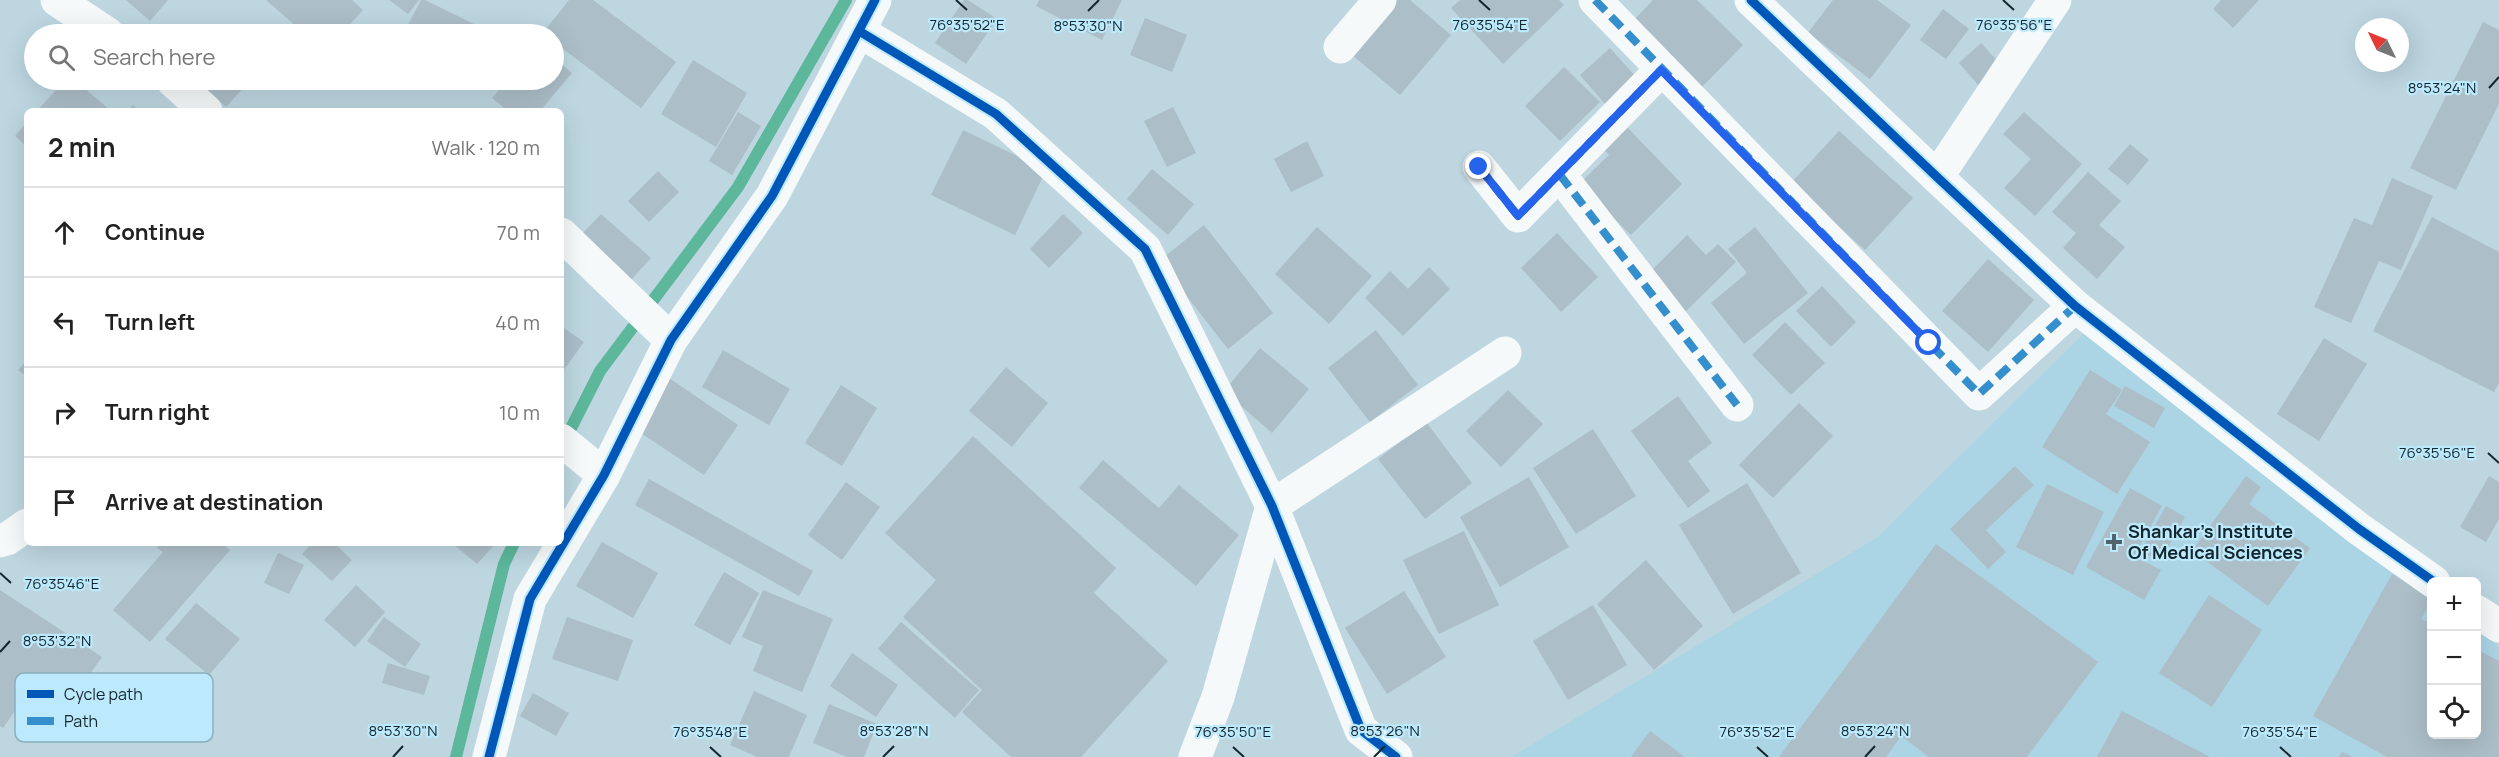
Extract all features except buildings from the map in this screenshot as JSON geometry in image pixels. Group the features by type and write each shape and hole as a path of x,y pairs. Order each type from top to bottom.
{"street":[{"path":"564,542 604,475 662,332 772,196 875,0"},
{"path":"1340,46 1380,0"},
{"path":"1594,0 1979,394 2075,306"},
{"path":"1752,0 1936,177 2075,306 2359,529 2427,577"},
{"path":"1936,177 2055,0"},
{"path":"61,1 94,24"},
{"path":"859,31 996,114 1144,249 1272,506 1361,730 1396,757"},
{"path":"1479,167 1518,216 1661,70"},
{"path":"183,90 203,108"},
{"path":"1560,175 1737,405"},
{"path":"564,237 662,332"},
{"path":"1195,757 1218,697 1272,506 1505,352"},
{"path":"568,446 604,475"},
{"path":"0,540 7,539 24,527"},
{"path":"489,757 530,599 562,546"},
{"path":"2481,614 2499,626"}],"shaded area":[{"name":"Shankar's Institute Of Medical Sciences","path":"2086,331 2427,594 2427,739 2481,739 2481,633 2499,647 2499,757 1511,757 1878,537"}],"waterway":[{"path":"565,440 600,371 738,187 846,0"},
{"path":"456,757 504,564 513,546"}],"marked path":[{"path":"1595,0 1979,394 2075,306"},
{"path":"1479,167 1518,216 1661,70"},
{"path":"1560,175 1737,405"}],"cycle path":[{"path":"564,542 604,475 671,340 772,196 875,0"},
{"path":"1751,0 2075,306 2359,529 2427,577"},
{"path":"859,31 996,114 1145,249 1272,506 1361,730 1396,757"},
{"path":"489,757 530,599 562,546"}],"place":[{"name":"Shankar's Institute Of Medical Sciences","path":"2114,542"}],"route":[{"path":"1479,167 1518,216 1661,70 1929,343"}]}
